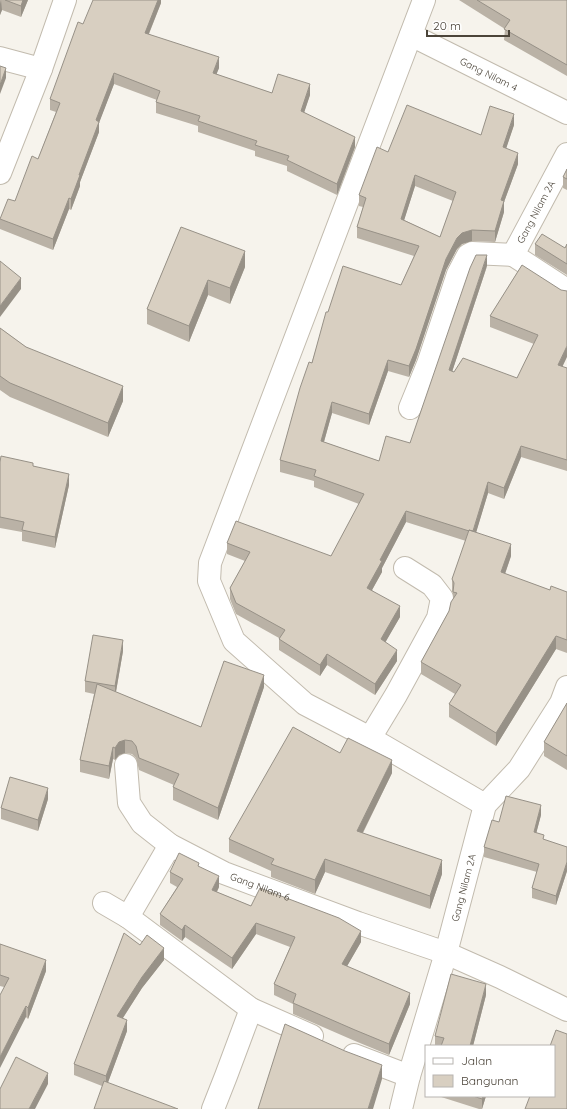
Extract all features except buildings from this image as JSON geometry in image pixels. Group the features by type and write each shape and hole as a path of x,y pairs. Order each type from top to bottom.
{"street":[{"path":"0,173 41,69 65,0"},
{"path":"424,0 210,563 209,582 234,641 305,704 370,738 485,804"},
{"name":"Gang Nilam 4","path":"411,35 567,113"},
{"path":"0,58 41,69"},
{"name":"Gang Nilam 2A","path":"567,154 513,255 567,290"},
{"path":"410,408 428,364 458,274 468,255 472,253 513,255"},
{"path":"370,738 396,695 438,618 442,598 432,585 404,568"},
{"name":"Gang Nilam 2A","path":"401,1109 409,1076 446,952 485,804 519,769 565,699"},
{"name":"Gang Nilam 6","path":"126,765 129,803 142,823 170,845 224,873 358,923 446,952 567,1010"},
{"path":"128,917 170,845"},
{"path":"104,903 128,917 251,1009 332,1045 409,1076"},
{"path":"213,1109 251,1009"}]}
